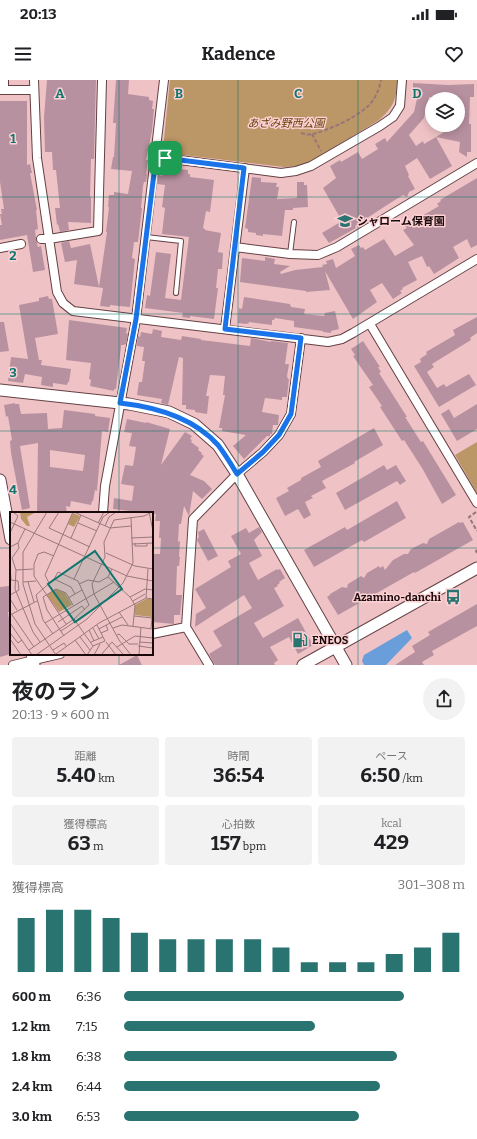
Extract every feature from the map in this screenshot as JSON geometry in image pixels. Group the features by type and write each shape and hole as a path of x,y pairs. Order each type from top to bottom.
{"street":[{"path":"4,80 2,90 34,90"},
{"path":"34,80 37,158 45,239 58,292 63,303 73,311 328,342 342,339 370,324 477,259"},
{"path":"45,239 98,231 102,80"},
{"path":"103,512 105,486 136,319 164,80"},
{"path":"156,157 280,173 296,171 311,166 393,117 400,106 402,80"},
{"path":"235,247 290,254 318,255 337,247 477,163"},
{"path":"225,329 244,168"},
{"path":"0,248 22,244"},
{"path":"370,324 477,503"},
{"path":"209,665 186,627 193,518 279,435 291,414 301,338"},
{"path":"0,390 120,403 169,412 194,424 218,445 237,474 346,665"},
{"path":"0,480 10,535"},
{"path":"303,665 477,568"},
{"path":"153,634 186,627"},
{"path":"13,665 56,655"}],"lane":[{"path":"290,254 294,222"},
{"path":"146,237 181,241 176,293"}],"path":[{"path":"301,133 312,134 339,124 367,107 380,90 381,80"},
{"path":"312,134 324,158"},
{"path":"477,512 469,516 477,531"}],"green space":[{"name":"あざみ野西公園","path":"170,80 397,80 396,93 393,103 388,111 379,120 312,161 299,166 284,167 167,153 163,149"},
{"path":"477,442 477,493 455,455"}],"water":[{"path":"407,630 412,638 386,665 364,665 362,661 364,655"}],"building":[{"path":"47,80 96,80 94,159 91,159 91,223 68,222 69,230 60,232 58,224 57,225 55,208 60,208 56,170 53,170 52,152 45,152 44,117"},
{"path":"116,80 129,80 128,94 149,97 149,100 153,101 152,109 154,109 152,131 146,160 148,160 147,174 146,182 144,182 143,186 138,242 134,242 132,258 135,259 130,307 110,305 110,307 100,306 103,288 74,284 77,260 65,262 61,243 69,241 71,248 90,244 99,287 107,232 109,195 114,195 114,192 128,194 132,171 111,169 114,157 116,123 113,123"},
{"path":"413,83 448,85 474,84 474,97 470,97 469,124 471,124 471,152 467,152 467,157 459,152 460,142 436,137 452,166 430,179 417,158 405,166 409,175 408,176 415,189 409,192 407,197 403,195 355,226 356,228 329,243 322,233 342,221 323,188 336,178 330,166 340,160 341,162 358,152 362,159 378,149 375,144 385,138 387,142 414,112 418,94 413,94"},
{"path":"0,101 27,101 27,165 30,164 32,173 30,173 37,210 38,229 35,230 36,239 38,247 41,246 45,270 33,272 27,235 0,240 0,225 2,225 0,214 2,214 1,209 4,209 0,182"},
{"path":"167,168 188,170 190,177 214,180 210,212 206,211 203,228 205,230 221,233 218,252 223,253 222,269 218,269 216,288 218,288 214,319 190,316 190,318 182,317 183,313 145,308 147,295 150,296 156,252 171,254 165,298 181,300 189,237 162,234 165,208 162,207 165,185 157,184 158,175 162,176 163,172 166,172"},
{"path":"252,177 261,178 261,182 277,183 276,187 279,187 277,199 297,198 297,182 304,182 304,185 307,185 308,207 285,210 282,236 263,234 263,236 256,235 256,233 248,232 248,229 245,228"},
{"path":"477,178 477,245 471,248 467,239 453,247 459,258 434,274 429,266 427,267 422,256 408,262 417,280 402,288 403,289 400,291 402,293 393,299 382,283 370,290 377,302 353,319 325,271 330,290 306,292 240,282 242,258 265,261 265,257 275,259 274,264 290,266 280,272 281,274 295,270 323,267 322,265 327,264 326,261 333,259 336,268 355,256 351,249 359,245 365,250 384,239 395,256 414,245 403,230 407,228 405,226 439,206 437,204 441,201 440,200"},
{"path":"48,296 49,299 52,299 58,334 35,338 39,360 42,360 41,365 71,369 69,382 67,385 53,383 53,387 41,385 42,377 25,374 23,383 8,381 11,357 28,359 19,305 39,301 39,298"},
{"path":"244,297 290,304 291,307 305,309 304,314 324,316 325,313 335,311 339,329 331,331 331,333 323,332 294,327 294,321 275,318 272,320 272,325 249,322 246,324 238,323 239,308 242,309"},
{"path":"477,317 477,333 470,338 471,340 432,364 434,367 427,372 437,388 444,384 446,387 469,374 476,385 439,407 414,366 421,362 420,359 427,354 426,352 455,335 453,330"},
{"path":"69,320 127,328 126,333 128,334 126,344 121,345 116,389 114,389 114,391 90,386 91,380 89,379 91,363 66,360"},
{"path":"0,322 4,322 9,351 0,352"},
{"path":"153,329 162,331 161,337 181,340 182,336 250,346 251,338 271,342 288,343 285,364 289,364 287,376 289,379 287,397 282,397 282,400 265,398 262,412 279,415 278,425 273,425 272,434 267,436 244,459 233,446 246,435 222,431 222,428 219,428 225,395 223,395 225,376 210,375 206,396 209,396 207,414 186,409 186,405 182,405 183,358 179,357 168,405 161,403 162,399 137,395 139,382 142,382 145,361 142,361 144,347 137,346 138,336 140,337 141,332 152,334"},
{"path":"363,341 380,367 378,367 381,372 379,373 407,417 405,417 421,442 423,441 456,495 442,504 422,468 380,407 382,406 369,387 373,385 353,356 355,355 351,349"},
{"path":"15,403 19,404 21,414 47,413 48,429 62,428 64,410 95,414 95,416 110,418 108,432 102,431 97,491 95,490 91,505 71,501 70,507 66,506 67,512 37,512 38,443 20,446 30,508 22,510 11,453 10,441 12,440 8,416 6,417 4,405","holes":["50,450 85,455 83,471 50,467"]},
{"path":"477,404 477,429 457,441 441,414 449,409 454,418"},
{"path":"127,419 146,422 170,429 161,465 185,432 192,436 190,439 192,440 191,442 199,448 198,450 204,456 190,475 204,481 212,489 202,499 193,491 189,516 184,506 181,524 179,524 178,542 180,541 180,557 179,566 177,566 176,595 182,595 180,615 174,615 174,624 153,622 153,554 160,554 160,521 155,521 156,514 153,514 153,512 113,509 114,498 132,501 134,486 121,484 125,465 133,466 136,447 129,446 132,433 124,432"},
{"path":"374,428 383,445 354,462 355,463 322,481 326,488 311,496 313,498 305,502 311,515 304,519 298,509 285,516 276,498 289,491 287,488 301,480 301,478 321,467 318,461"},
{"path":"384,465 387,470 396,465 406,481 400,485 397,481 345,510 336,493"},
{"path":"397,501 406,518 364,542 362,540 314,567 304,550 345,527 347,530"},
{"path":"459,522 463,522 473,540 338,615 327,597 330,594 342,587 347,588 348,584 361,576 364,578 367,573 379,566 380,568 383,566 385,570 393,560 404,554 408,554 411,549 423,543 427,544 429,539"},
{"path":"259,527 262,532 254,540 262,556 249,563 258,580 277,569 280,569 285,578 279,582 280,583 277,585 278,586 274,588 284,606 254,623 263,638 298,618 313,645 298,654 289,637 270,647 278,660 274,663 275,665 215,665 209,654 222,646 213,631 252,608 244,595 195,627 196,614 206,608 195,589 231,567 228,561 241,554 231,536 246,528 249,533"},
{"path":"204,529 218,556 208,561 197,540 199,537 198,532"},
{"path":"9,586 10,592 10,612 8,612 10,626 10,654 0,657 0,587"},
{"path":"477,604 477,626 432,651 434,655 422,662 424,665 395,665 415,652 412,646 430,635 428,632"},
{"path":"137,655 142,665 119,665"}],"place":[{"name":"シャローム保育園","path":"345,221"},
{"name":"Azamino-danchi","path":"453,597"},
{"name":"ENEOS","path":"300,640"}],"route":[{"path":"156,157 165,158 244,168 225,329 301,338 291,414 279,435 263,452 237,474 218,445 194,424 169,412 120,403 136,319 156,157"}]}
